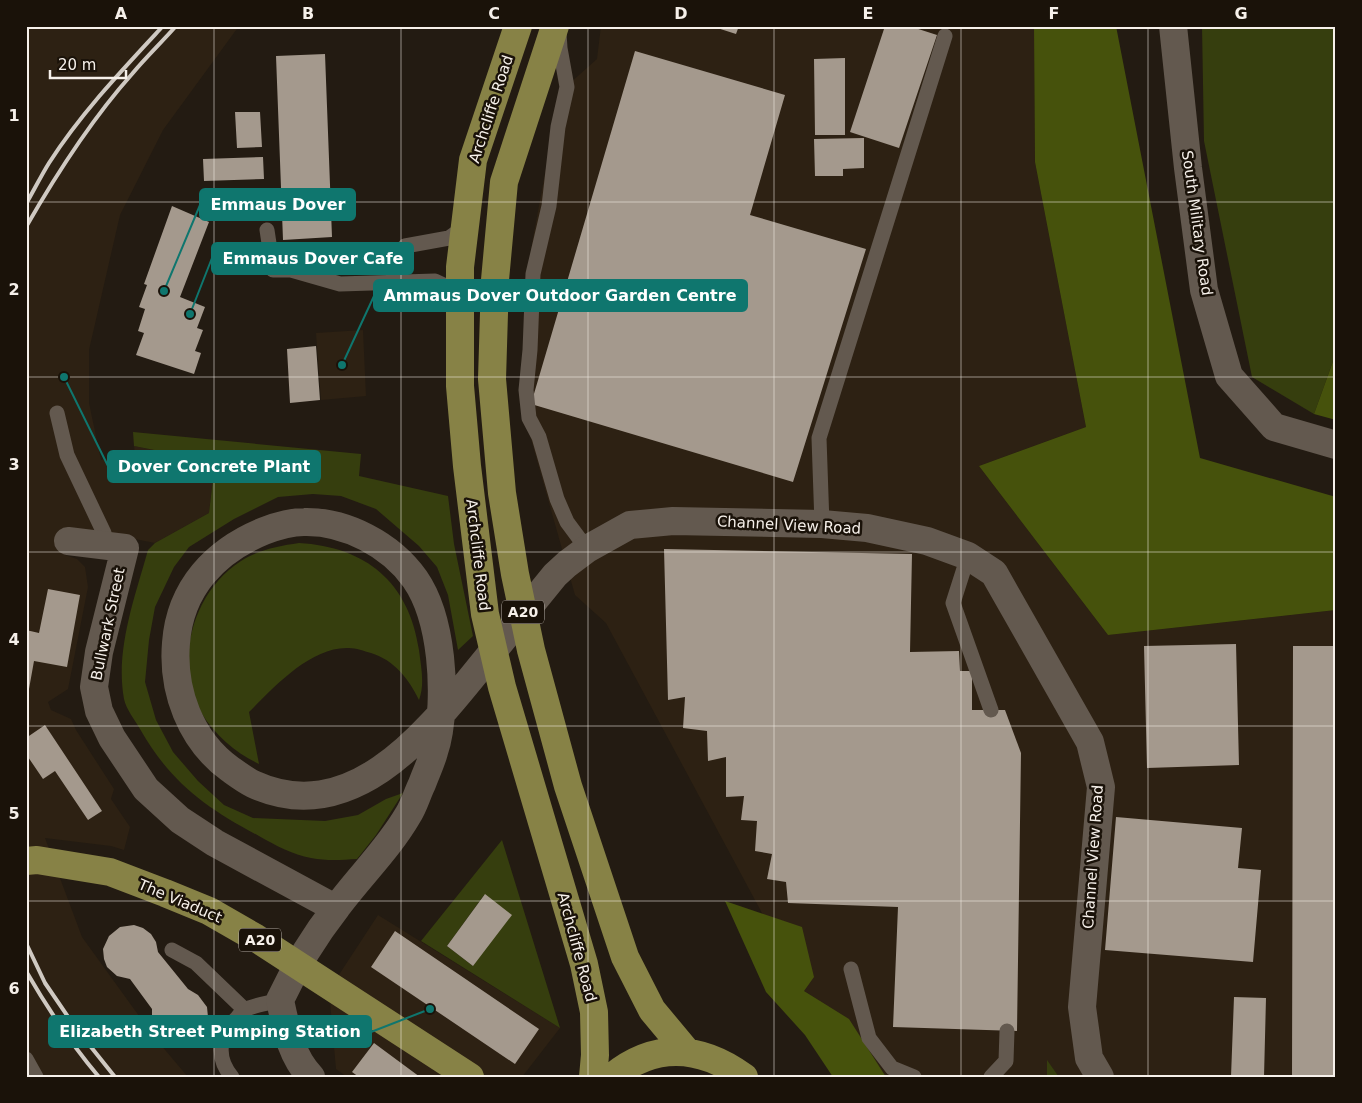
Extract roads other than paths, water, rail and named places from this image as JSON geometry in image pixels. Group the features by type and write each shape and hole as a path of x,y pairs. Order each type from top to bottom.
{"highway":[{"name":"Archcliffe Road","path":"518,26 473,160 460,267 460,386 467,466 485,614 502,687 584,964 594,1012 595,1055 593,1077"},
{"name":"Archcliffe Road","path":"557,26 504,182 495,280 492,379 502,493 514,574 531,650 574,804 625,957 652,1010 688,1052"},
{"name":"The Viaduct","path":"26,860 37,860 110,872 165,892 209,911 256,938 470,1077"},
{"path":"612,1077 623,1068 643,1058 665,1053 688,1052 709,1056 728,1065 744,1077"}],"street":[{"name":"South Military Road","path":"1173,26 1188,168 1204,290 1229,376 1274,427 1336,445"},
{"name":"Channel View Road","path":"280,1000 290,978 336,908 376,860 410,814 436,749 441,706 441,668 437,636 430,607 416,581 398,559 379,544 356,533 332,525 305,522 280,525 234,546 217,558 201,575 191,594 181,615 176,640 175,667 179,691 187,716 202,741 224,765 250,783 287,794 308,796 333,792 362,781 384,768 408,749 455,699 555,575 587,549 630,524 673,521 822,524 866,528 927,540 968,556 994,573 1090,742 1101,787 1082,1007 1089,1058 1100,1077"},
{"name":"Bullwark Street","path":"68,541 125,548 99,652 94,688 99,711 126,762 146,789 180,820 215,843 336,908"},
{"path":"280,1000 293,1051 302,1067 311,1077"}],"lane":[{"path":"557,26 567,87 558,127 548,206 533,274 530,350 526,390 529,418 540,437 557,499 567,522 587,549"},
{"path":"822,524 819,438 945,36"},
{"path":"405,246 449,238 466,226"},
{"path":"267,230 273,270 291,270 359,252"},
{"path":"291,270 340,284 435,281 452,289 460,303"},
{"path":"57,413 67,455 104,534 101,545"},
{"path":"968,556 953,603 991,710"},
{"path":"172,950 196,963 245,1010"},
{"path":"851,968 869,1038 892,1068 914,1077"},
{"path":"232,1077 226,1070 220,1054 223,1039 229,1026 245,1010 280,1000"},
{"path":"991,1077 1006,1060 1007,1031"},
{"path":"26,1059 36,1077"}],"railway":[{"path":"26,204 61,145 103,92 163,26"},
{"path":"26,227 62,167 102,110 137,68 176,26"},
{"path":"26,943 45,983 75,1027 115,1077"},
{"path":"26,971 60,1026 99,1077"}],"place":[{"name":"Emmaus Dover","path":"164,291"},
{"name":"Emmaus Dover Cafe","path":"190,314"},
{"name":"Ammaus Dover Outdoor Garden Centre","path":"342,365"},
{"name":"Dover Concrete Plant","path":"64,377"},
{"name":"Elizabeth Street Pumping Station","path":"430,1009"}]}
